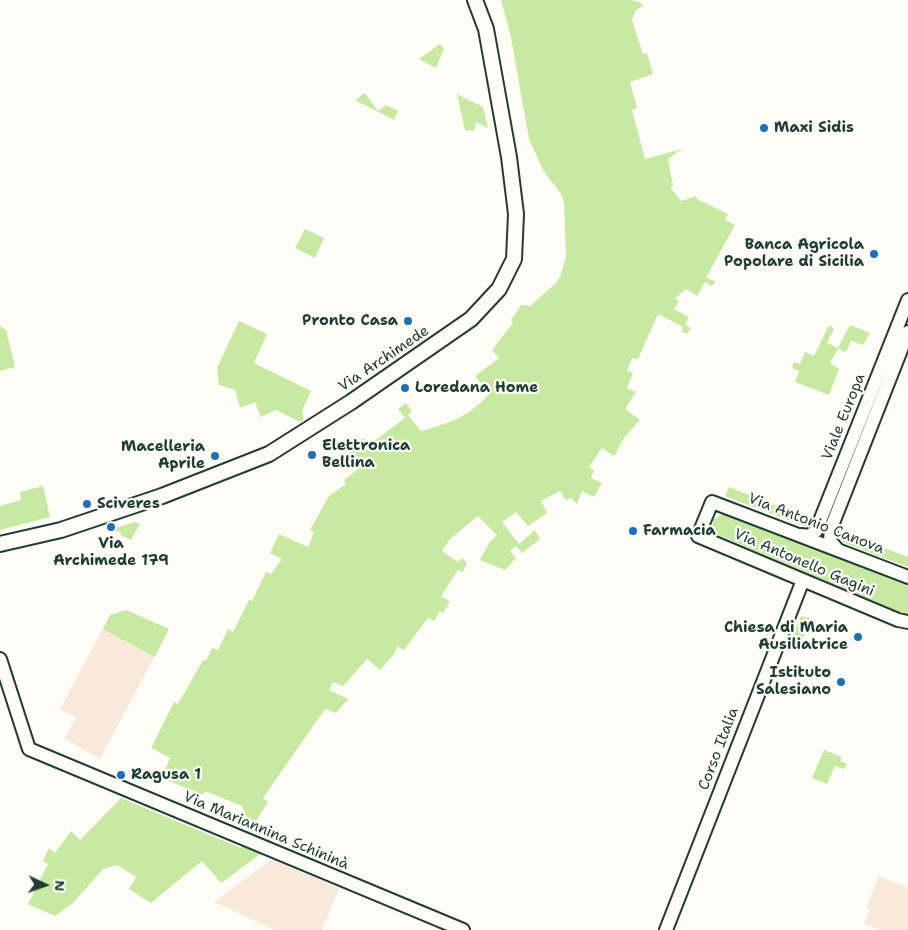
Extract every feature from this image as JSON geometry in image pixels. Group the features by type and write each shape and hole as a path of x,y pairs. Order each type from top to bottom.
{"main road":[{"name":"Via Archimede","path":"0,544 61,530 162,496 269,454 351,402 472,319 499,289 514,260 516,214 509,158 486,29 475,0"},
{"name":"Viale Europa","path":"801,536 813,534 816,530 908,300"},
{"name":"Viale Europa","path":"838,550 830,541 831,528 908,332"},
{"name":"Via Antonio Canova","path":"698,536 712,502 908,577"},
{"name":"Via Antonello Gagini","path":"698,536 903,621"},
{"name":"Corso Italia","path":"666,930 803,580"},
{"name":"Via Mariannina Schininà","path":"0,659 29,750 463,930"}],"shaded area":[{"path":"126,610 169,629 100,759 65,739 76,717 60,709 110,615"},
{"path":"272,859 339,888 322,930 275,930 214,902"},
{"path":"879,876 908,888 908,930 880,930 864,923 870,910 866,908"}],"green space":[{"path":"501,0 631,0 640,2 643,6 636,10 632,20 643,54 647,53 653,74 630,82 637,108 632,110 645,159 682,149 668,159 673,186 670,187 681,201 696,196 697,199 728,214 725,220 735,225 706,278 715,281 712,286 705,282 697,296 686,289 675,298 679,301 674,309 689,317 685,325 691,328 687,334 681,331 683,327 658,314 638,359 632,358 627,371 633,373 627,388 636,392 625,409 640,420 624,438 614,456 602,448 589,467 594,470 591,478 602,483 594,497 582,491 577,504 571,498 566,500 560,491 541,501 547,513 528,526 516,512 502,522 519,544 535,530 540,539 522,553 516,546 510,551 516,558 505,570 480,560 489,543 497,535 478,516 450,539 442,551 458,562 462,558 467,563 463,572 458,570 441,596 450,602 443,613 440,611 434,621 428,618 404,650 397,646 395,653 380,670 367,659 343,686 333,682 329,690 348,699 336,713 325,709 263,798 268,802 252,827 242,806 205,791 203,795 162,778 170,758 151,748 174,702 178,704 203,660 206,661 212,648 218,650 228,629 233,632 249,600 252,601 266,572 271,574 282,559 270,553 279,534 308,547 314,532 310,530 329,496 346,484 344,480 361,467 348,450 363,438 369,445 405,418 398,409 406,403 412,411 408,415 421,431 450,422 466,414 482,402 489,394 475,376 499,358 492,350 513,323 511,320 521,305 530,306 555,284 560,277 566,257 564,203 561,194 543,170 529,139 511,37"},
{"path":"440,44 444,49 436,68 419,59"},
{"path":"365,93 378,111 386,105 398,111 394,120 355,100"},
{"path":"457,94 483,107 488,128 476,122 474,131 465,130"},
{"path":"305,229 324,238 315,258 295,248"},
{"path":"239,321 267,334 254,363 311,391 302,411 304,419 300,422 276,410 261,417 255,402 240,408 235,390 219,385 217,368"},
{"path":"829,325 834,329 827,343 838,348 850,325 870,333 863,345 851,341 846,352 838,349 830,363 839,369 829,395 795,382 799,371 792,368 794,362 800,364 805,352 814,356"},
{"path":"0,326 6,330 15,367 0,371"},
{"path":"43,486 50,517 0,530 0,506 21,500 20,492"},
{"path":"729,487 811,520 807,526 803,526 725,496"},
{"path":"723,514 908,586 908,613 900,612 716,534 712,530 713,520"},
{"path":"135,522 140,524 131,540 122,536 119,531 114,532 113,529"},
{"path":"842,532 908,557 908,567 842,542"},
{"path":"126,610 169,629 155,657 103,629 110,615"},
{"path":"801,616 811,619 802,640 793,636"},
{"path":"824,750 842,757 840,761 847,764 844,769 835,766 827,784 812,778"},
{"path":"121,798 241,848 243,845 262,853 221,883 202,861 151,903 129,889 136,877 117,865 103,869 73,903 55,916 28,904 48,864 43,861 49,848 55,853 71,831 80,840"}],"place":[{"name":"Maxi Sidis","path":"764,128"},
{"name":"Banca Agricola Popolare di Sicilia","path":"874,254"},
{"name":"Pronto Casa","path":"408,321"},
{"name":"Loredana Home","path":"405,388"},
{"name":"Elettronica Bellina","path":"312,455"},
{"name":"Macelleria Aprile","path":"215,456"},
{"name":"Sciveres","path":"87,504"},
{"name":"Via Archimede 179","path":"111,527"},
{"name":"Farmacia","path":"633,531"},
{"name":"Chiesa di Maria Ausiliatrice","path":"858,637"},
{"name":"Istituto Salesiano","path":"841,682"},
{"name":"Ragusa 1","path":"121,775"}]}
